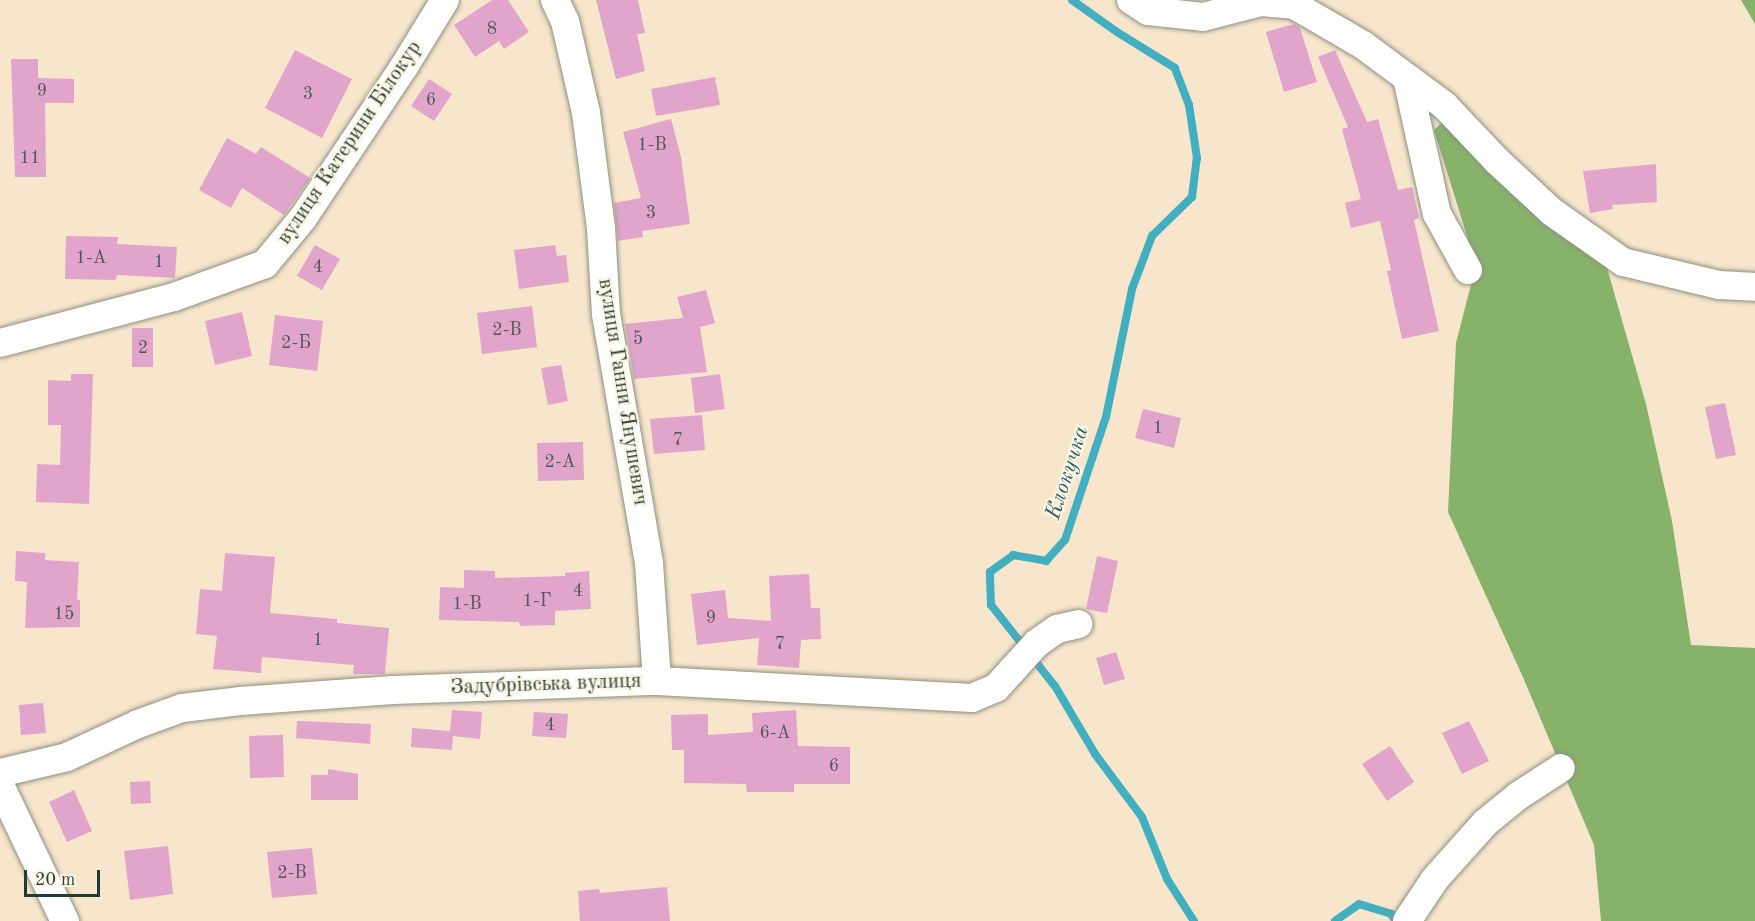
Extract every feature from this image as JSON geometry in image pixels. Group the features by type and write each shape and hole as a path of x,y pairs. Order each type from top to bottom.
{"street":[{"name":"вулиця Катерини Білокур","path":"0,343 174,297 229,279 264,264 303,218 405,65 445,0"},
{"name":"вулиця Ганни Янушевич","path":"555,0 565,21 586,113 601,228 606,314 649,563 657,681"},
{"path":"1131,0 1148,11 1203,17 1262,2 1294,5 1363,45 1445,106 1497,161 1552,212 1623,262 1719,285 1755,287"},
{"path":"1407,78 1437,214 1468,270"},
{"name":"Задубрівська вулиця","path":"0,773 68,757 138,724 182,708 240,701 393,690 657,681 972,698 996,688 1029,653 1056,629 1078,624"},
{"path":"1411,916 1435,879 1485,824 1518,795 1561,768"},
{"path":"0,785 65,921"}],"green space":[{"path":"1741,0 1755,0 1755,24"},
{"path":"1449,116 1605,261 1646,404 1672,521 1691,645 1755,648 1755,921 1601,921 1594,845 1522,675 1448,512 1456,343 1476,265 1434,130"}],"building":[{"path":"492,0 508,0 529,32 504,49 499,41 475,57 454,25"},
{"path":"596,0 638,0 645,33 637,34 645,71 616,79"},
{"path":"1294,24 1300,28 1317,82 1284,92 1266,32"},
{"path":"295,50 352,79 322,138 265,108"},
{"path":"1335,50 1367,122 1378,119 1398,190 1412,187 1419,218 1414,220 1439,331 1402,339 1387,271 1391,270 1380,221 1351,228 1345,203 1361,199 1342,129 1348,127 1318,57"},
{"path":"11,59 38,59 38,78 74,79 74,103 45,103 46,177 15,177"},
{"path":"715,77 720,105 656,116 651,89"},
{"path":"429,79 452,94 434,121 411,106"},
{"path":"671,119 681,157 690,224 642,231 643,237 618,241 614,203 641,198 623,132"},
{"path":"227,138 256,154 261,147 310,178 284,215 242,188 231,208 199,190"},
{"path":"1656,164 1657,202 1612,205 1613,209 1590,213 1583,171"},
{"path":"66,236 118,237 117,244 177,247 175,278 117,275 116,280 65,279"},
{"path":"315,245 340,259 322,290 297,276"},
{"path":"555,245 557,256 566,255 569,282 519,289 514,250"},
{"path":"706,290 715,323 700,327 707,372 634,379 625,324 683,318 677,297"},
{"path":"532,306 537,347 482,354 477,313"},
{"path":"242,312 252,356 215,365 205,321"},
{"path":"275,315 323,321 317,371 269,365"},
{"path":"132,328 153,328 153,367 132,367"},
{"path":"561,365 568,401 548,405 541,368"},
{"path":"71,374 93,374 89,504 36,502 37,464 60,465 61,425 48,425 48,380 71,381"},
{"path":"720,374 725,409 695,413 691,378"},
{"path":"1725,403 1736,455 1716,459 1705,407"},
{"path":"1143,409 1181,418 1174,448 1135,438"},
{"path":"702,415 705,450 654,454 650,419"},
{"path":"583,442 584,480 538,481 537,443"},
{"path":"16,551 45,553 45,560 79,562 77,600 80,600 80,627 25,628 27,582 15,581"},
{"path":"225,553 275,557 270,613 337,619 337,623 389,628 385,674 353,674 354,665 262,657 261,673 213,669 217,636 196,634 200,589 222,591"},
{"path":"1097,556 1118,561 1107,613 1086,609"},
{"path":"464,570 495,571 495,578 565,576 565,573 589,571 591,609 555,611 555,625 520,626 519,622 439,620 440,587 464,588"},
{"path":"809,574 811,608 820,608 821,639 801,640 799,668 757,665 759,638 697,645 691,594 725,590 728,618 771,621 769,576"},
{"path":"1116,652 1125,679 1104,685 1096,658"},
{"path":"43,703 46,733 21,735 19,705"},
{"path":"452,710 482,712 480,739 453,736 452,750 411,747 412,728 450,731"},
{"path":"796,710 798,746 850,747 850,784 794,784 794,792 747,792 746,784 684,783 684,750 672,750 671,715 708,714 708,735 753,732 752,713"},
{"path":"534,712 568,714 566,738 532,736"},
{"path":"297,721 371,724 370,744 296,738"},
{"path":"1469,721 1489,761 1462,774 1442,733"},
{"path":"283,735 284,777 250,778 249,736"},
{"path":"1390,746 1414,782 1387,801 1362,764"},
{"path":"328,769 358,774 358,800 311,800 311,775 328,775"},
{"path":"150,781 151,803 131,804 130,782"},
{"path":"74,790 92,831 67,842 49,802"},
{"path":"168,846 173,894 130,900 124,851"},
{"path":"312,848 317,894 272,898 267,852"},
{"path":"667,887 670,921 580,921 578,891 599,889 600,893"}],"waterway":[{"name":"Клокучка","path":"1025,648 991,605 990,572 1013,555 1046,561 1065,540 1106,417 1132,289 1152,236 1192,197 1197,158 1189,105 1175,68 1117,32 1072,0"},
{"name":"Клокучка","path":"1032,657 1055,686 1095,754 1142,817 1167,879 1194,921"},
{"name":"Клокучка","path":"1335,921 1359,904 1391,914 1396,921"}]}
